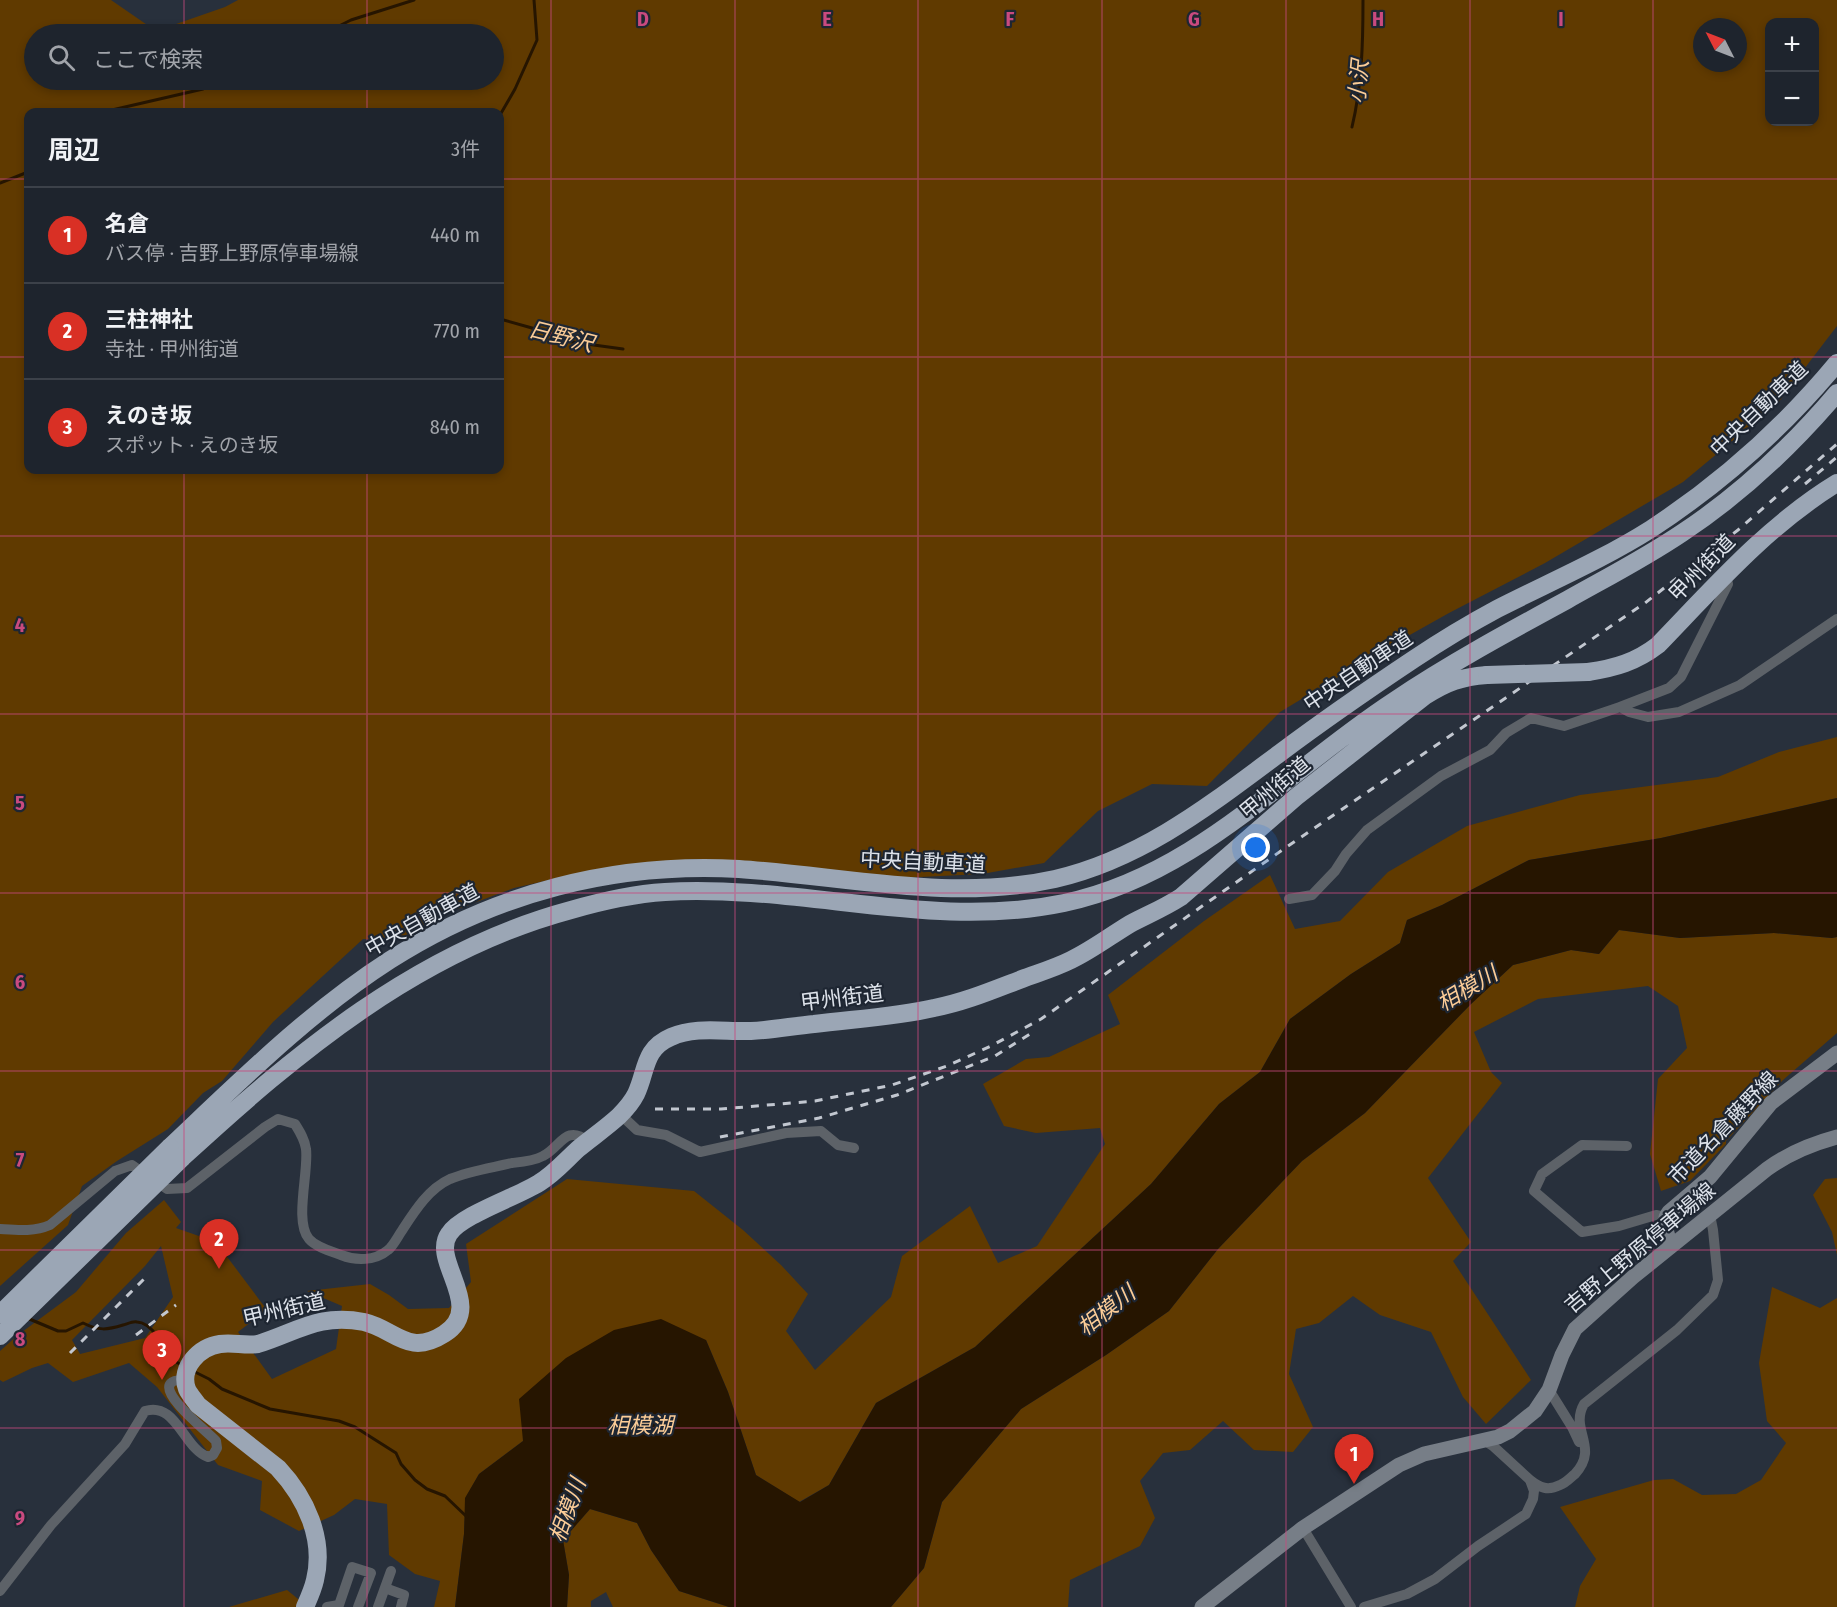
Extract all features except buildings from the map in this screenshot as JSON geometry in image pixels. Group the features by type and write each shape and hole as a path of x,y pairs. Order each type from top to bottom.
{"highway":[{"name":"中央自動車道","path":"0,1336 264,1059 316,1015 380,967 422,941 472,915 530,894 589,879 652,870 707,868 741,870 894,886 939,888 1024,885 1108,863 1174,829 1323,721 1455,633 1648,531 1715,483 1782,424 1837,363"},
{"name":"中央自動車道","path":"0,1314 176,1152 352,1015 417,975 478,942 530,922 587,905 642,894 666,892 715,891 765,894 895,908 977,912 1039,908 1100,894 1163,868 1244,814 1393,701 1516,628 1646,556 1723,504 1791,444 1837,393"},
{"name":"甲州街道","path":"188,1371 196,1355 206,1348 229,1343 258,1344 311,1323 349,1320 371,1324 395,1337 417,1343 425,1343 444,1334 457,1321 460,1311 460,1299 445,1253 446,1237 452,1229 467,1219 541,1182 621,1115 636,1094 644,1065 651,1052 661,1042 693,1031 753,1031 931,1009 972,998 1069,961 1181,897 1296,797 1425,696 1443,685 1468,676 1588,672 1622,665 1646,654 1658,645 1768,534 1817,495 1837,483"},
{"path":"188,1371 188,1391 198,1405 278,1468 287,1477 307,1507 318,1549 315,1582 307,1603"}],"main road":[{"name":"市道名倉藤野線","path":"1665,1217 1714,1173 1771,1103 1837,1053"},
{"name":"吉野上野原停車場線","path":"1202,1607 1303,1528 1399,1464 1424,1454 1498,1437 1510,1431 1535,1411 1549,1390 1575,1329 1633,1277 1767,1169 1787,1155 1808,1145 1837,1137"},
{"path":"1665,1217 1671,1246"}],"street":[{"path":"1289,899 1312,895 1335,871 1367,830 1441,776 1490,750 1506,733 1531,718 1564,726 1668,688 1682,677 1728,584 1726,574"},
{"path":"1620,707 1648,717 1679,712 1740,685 1837,619"},
{"path":"621,1115 637,1130 666,1135 700,1152 786,1133 821,1131 838,1145 854,1148"},
{"path":"0,1229 30,1230 50,1226 115,1171 132,1165 167,1189 187,1188 278,1119 295,1124 303,1136 306,1149 303,1227 307,1237 314,1243 347,1258 372,1258 389,1250 426,1197 448,1180 471,1172 543,1156 569,1135 581,1136 588,1141"},
{"path":"1628,1146 1582,1145 1542,1174 1534,1191 1582,1232 1619,1226 1656,1215 1665,1217"},
{"path":"1484,1440 1530,1480 1544,1489 1559,1486 1569,1480 1583,1465 1585,1456 1585,1443 1579,1422 1579,1413 1584,1404 1677,1330 1713,1295 1718,1280 1710,1215"},
{"path":"0,1591 51,1525 131,1435 145,1411 159,1410 167,1414 197,1452 208,1457 213,1455 218,1448 216,1441 178,1405 169,1390 172,1382 188,1371"},
{"path":"1549,1390 1579,1443 1578,1458 1569,1480"},
{"path":"1364,1607 1407,1594 1435,1579 1478,1546 1526,1514 1534,1491 1530,1480"},
{"path":"1303,1528 1352,1607"},
{"path":"307,1603 326,1607 339,1605 352,1568 371,1573 358,1607"},
{"path":"378,1607 391,1571"},
{"path":"385,1587 404,1595 401,1607"}],"shaded area":[{"path":"0,0 111,0 146,24 24,24 24,90 504,90 504,24 176,24 225,7 238,0 1837,0 1837,326 1778,403 1683,482 1545,563 1383,650 1280,712 1207,786 1152,784 1098,811 1044,863 982,874 900,878 698,859 642,863 593,870 514,888 455,910 399,940 363,939 273,1022 222,1081 203,1093 168,1129 82,1186 68,1225 0,1286"},
{"path":"1837,737 1837,798 1661,838 1529,860 1442,905 1407,920 1400,943 1351,974 1290,1019 1260,1072 1219,1104 1151,1184 975,1347 876,1403 829,1485 799,1502 756,1475 728,1392 706,1340 523,1441 479,1474 466,1497 455,1607 434,1607 440,1581 415,1574 389,1555 387,1504 355,1499 334,1515 299,1531 260,1510 262,1481 218,1465 157,1387 129,1363 73,1382 48,1363 3,1382 0,1380 0,1351 76,1292 126,1233 164,1200 181,1222 176,1228 216,1242 267,1310 238,1332 272,1379 336,1349 342,1306 307,1291 370,1284 408,1309 449,1308 471,1282 466,1244 567,1179 694,1191 743,1230 808,1294 786,1331 815,1370 891,1297 902,1256 970,1206 998,1263 1037,1246 1105,1144 1100,1128 1036,1133 1004,1126 983,1084 1026,1059 1049,1057 1120,1024 1108,995 1204,921 1270,875 1295,929 1340,921 1388,872 1467,826 1580,795 1718,777 1779,752","holes":["161,1246 173,1297 145,1338 80,1354 72,1340 145,1266"]},
{"path":"1619,930 1680,938 1774,933 1837,937 1837,1033 1783,1080 1690,1181 1661,1191 1650,1154 1658,1079 1687,1048 1678,1006 1648,986 1538,999 1474,1032 1491,1072 1502,1083 1428,1178 1471,1242 1453,1261 1531,1380 1486,1424 1463,1397 1431,1332 1380,1315 1353,1296 1319,1323 1296,1329 1289,1374 1313,1427 1293,1452 1254,1450 1223,1421 1190,1450 1163,1453 1140,1481 1155,1518 1140,1546 1070,1580 1068,1607 891,1607 924,1568 942,1502 1021,1409 1106,1355 1169,1311 1218,1249 1302,1161 1365,1113 1471,1004 1513,965 1571,950 1599,954"},
{"path":"1837,1178 1837,1255 1832,1232 1813,1195 1825,1179"},
{"path":"1772,1287 1820,1308 1837,1298 1837,1607 1575,1607 1580,1586 1596,1559 1560,1507 1654,1480 1673,1479 1702,1495 1736,1494 1761,1480 1786,1443 1767,1421 1759,1363"},
{"path":"590,1509 637,1523 651,1550 679,1591 729,1607 613,1607 606,1592 591,1601 591,1607 567,1607 569,1575 563,1540"},
{"path":"287,1590 308,1607 229,1607"}],"water":[{"name":"相模湖","path":"1837,798 1837,937 1774,933 1680,938 1619,930 1599,954 1571,950 1513,965 1471,1004 1365,1113 1302,1161 1218,1249 1169,1311 1106,1355 1021,1409 942,1502 924,1568 891,1607 729,1607 679,1591 651,1550 637,1523 590,1509 563,1540 569,1575 567,1607 455,1607 464,1534 465,1498 479,1474 523,1441 519,1399 566,1358 614,1330 661,1319 706,1340 728,1392 756,1475 800,1502 829,1485 876,1403 975,1347 1151,1184 1219,1104 1260,1072 1290,1019 1351,974 1400,943 1407,920 1442,905 1529,860 1661,838"}],"waterway":[{"path":"343,24 414,0"},
{"name":"日野沢","path":"504,108 537,40 534,0"},
{"name":"小沢","path":"1352,127 1361,64 1363,0"},
{"path":"121,108 199,90"},
{"path":"0,183 24,174"},
{"name":"日野沢","path":"504,320 572,342 623,349"},
{"path":"27,1318 58,1331 66,1331 83,1323 103,1329 134,1322 142,1323 157,1336 170,1359 182,1365"},
{"path":"193,1371 222,1389 270,1409 339,1421 355,1427 396,1453 401,1464 415,1480 427,1489 445,1496 467,1517"}],"railway":[{"path":"655,1109 721,1109 815,1101 892,1085 947,1066 1041,1019 1288,846 1645,603 1738,530 1837,444"},
{"path":"1805,484 1837,457"},
{"path":"720,1137 819,1118 897,1095 995,1056 1030,1034"},
{"path":"70,1353 147,1276"},
{"path":"136,1335 176,1305"}],"place":[{"name":"三柱神社","path":"219,1269"},
{"name":"えのき坂","path":"162,1380"},
{"name":"名倉","path":"1354,1484"}],"water label":[{"name":"相模川","path":"1467,988"},
{"name":"相模川","path":"1106,1310"},
{"name":"相模川","path":"567,1510"}]}
